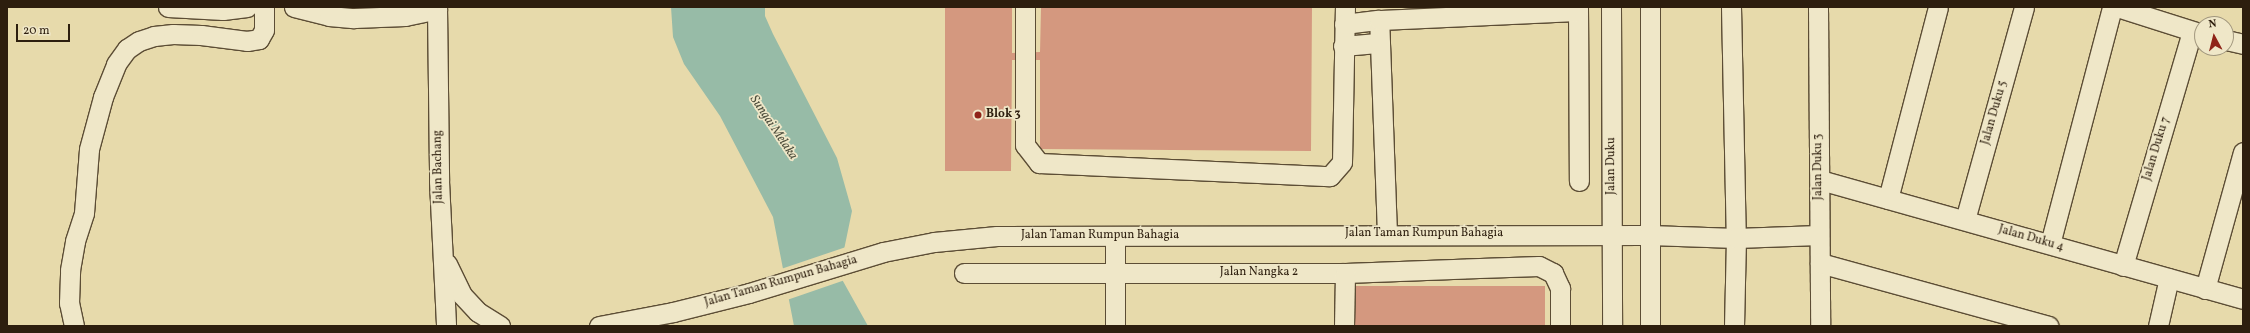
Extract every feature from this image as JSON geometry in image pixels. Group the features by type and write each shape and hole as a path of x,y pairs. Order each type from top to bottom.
{"street":[{"path":"168,7 223,10 247,7"},
{"path":"74,326 69,303 70,270 74,241 84,213 89,149 103,98 116,64 127,49 138,41 154,36 173,34 201,35 246,41 259,39 264,30 264,7"},
{"path":"294,7 329,16 354,18 404,16 437,8"},
{"path":"1025,7 1025,145 1039,163 1330,176 1342,162 1344,15 1379,20 1578,9 1579,181"},
{"name":"Jalan Duku","path":"1611,7 1612,326"},
{"path":"1650,7 1650,326"},
{"path":"1731,7 1736,238 1734,326"},
{"name":"Jalan Duku 3","path":"1818,7 1820,326"},
{"path":"1888,199 1938,7"},
{"name":"Jalan Duku 5","path":"1965,220 2024,7"},
{"path":"2050,244 2112,7"},
{"path":"2117,7 2194,32"},
{"name":"Jalan Bachang","path":"437,8 439,180 446,326"},
{"path":"1379,20 1387,234"},
{"name":"Jalan Duku 7","path":"2122,266 2194,42"},
{"path":"1343,46 1380,43"},
{"path":"2205,289 2243,152"},
{"name":"Jalan Duku 4","path":"1820,180 2243,299"},
{"name":"Jalan Taman Rumpun Bahagia","path":"599,326 673,312 757,291 878,253 934,242 997,236 1649,234 1736,238 1819,235"},
{"path":"1115,236 1115,326"},
{"path":"442,251 452,278 462,295 478,312 500,326"},
{"path":"1820,263 2048,326"},
{"name":"Jalan Nangka 2","path":"964,274 1344,273 1539,266 1553,273 1560,288 1560,326"},
{"path":"1344,273 1344,326"},
{"path":"2158,326 2169,278"}],"water":[{"name":"Sungai Melaka","path":"671,7 765,7 765,16 773,34 837,158 852,211 839,274 868,326 794,326 773,217 720,116 684,64 673,37"}],"pier":[{"path":"846,247 841,273 845,280 787,300 781,269"}],"building":[{"path":"945,7 1012,7 1012,53 1040,52 1041,7 1312,7 1311,151 1040,149 1040,60 1012,60 1011,171 945,171"},
{"path":"1354,286 1545,286 1545,326 1354,326"}],"place":[{"name":"Blok 3","path":"978,115"}]}
